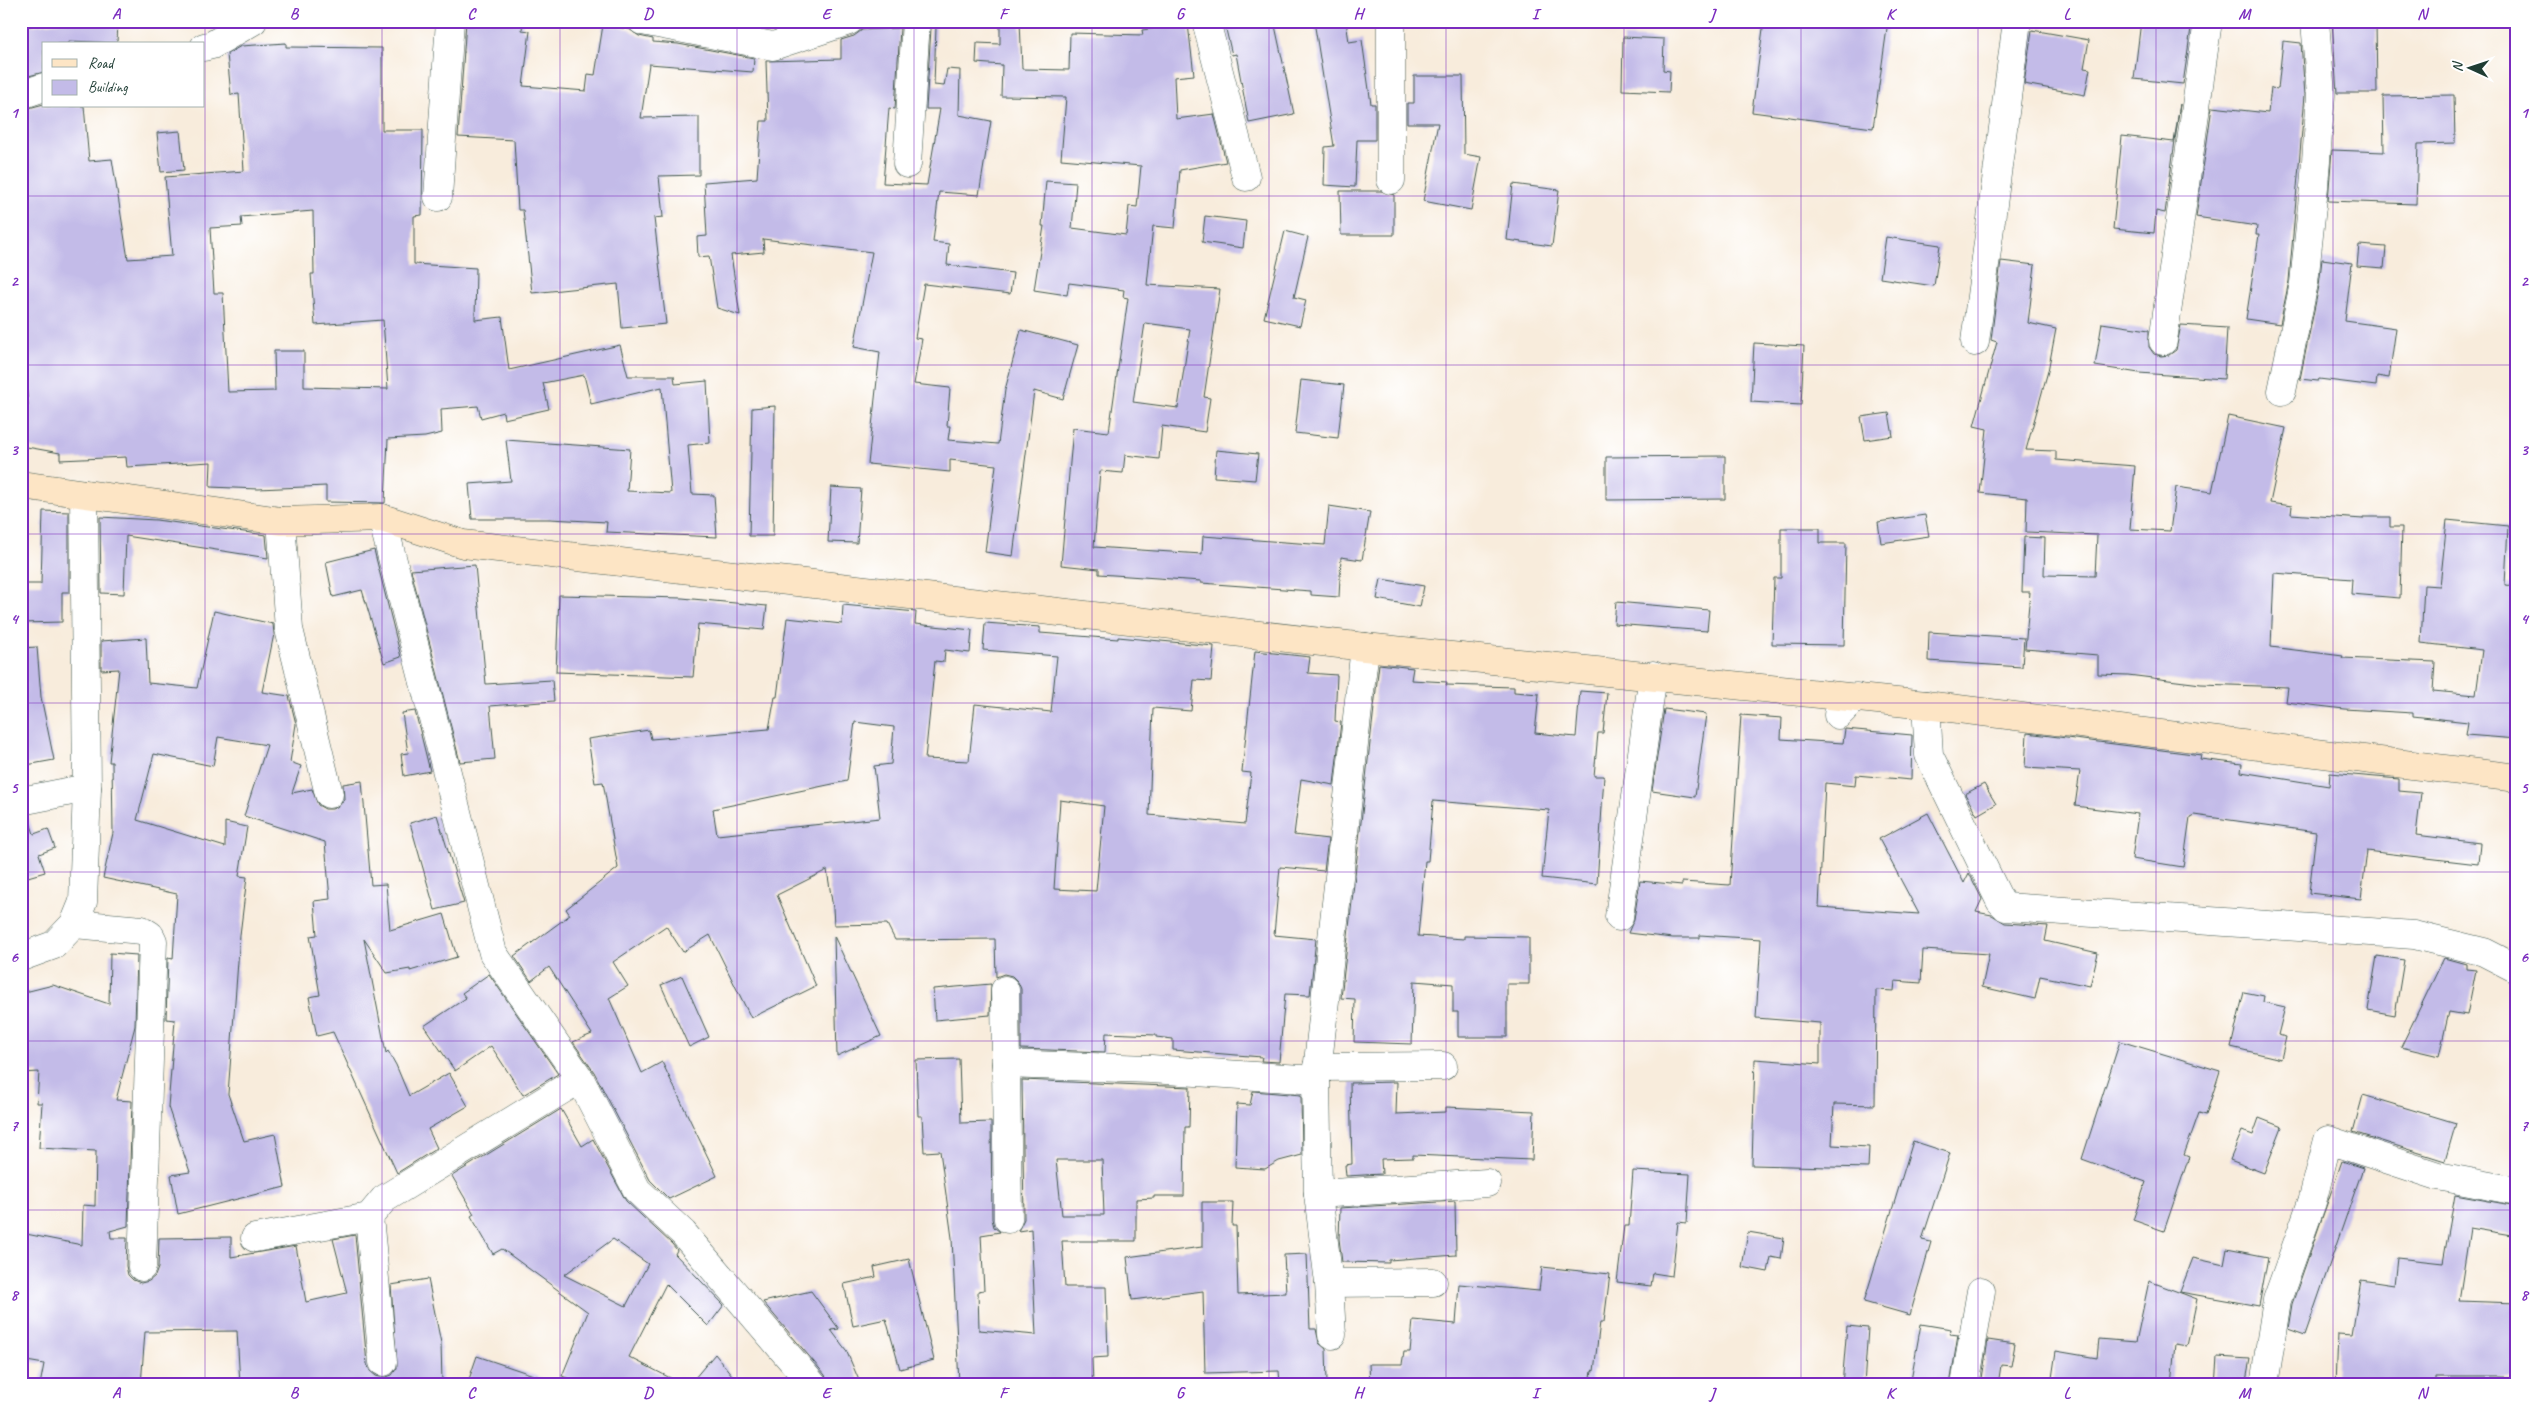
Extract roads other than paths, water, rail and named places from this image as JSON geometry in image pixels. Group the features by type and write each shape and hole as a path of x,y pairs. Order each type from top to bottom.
{"main road":[{"path":"21,485 281,521 382,518 463,544 1365,647 1653,675 1847,706 1926,705 2517,778"}],"street":[{"path":"205,47 212,45 253,21"},
{"path":"438,197 450,21"},
{"path":"642,21 773,46 849,21"},
{"path":"907,164 916,21"},
{"path":"1206,21 1246,177"},
{"path":"1390,180 1392,21"},
{"path":"1975,342 2017,21"},
{"path":"2163,341 2208,21"},
{"path":"2282,391 2304,283 2314,187 2321,95 2315,21"},
{"path":"21,95 42,88"},
{"path":"21,957 54,945 74,924 83,902 87,788 84,494"},
{"path":"382,518 494,953 580,1079 637,1190 683,1233 813,1385"},
{"path":"281,521 289,629 329,794"},
{"path":"1332,1335 1329,1283 1318,1194 1317,1073 1365,647"},
{"path":"1619,917 1653,675"},
{"path":"1926,705 1929,755 2000,900 2006,907 2414,935 2484,952 2517,969"},
{"path":"21,801 87,788"},
{"path":"74,924 142,930 150,935 153,941 142,1267"},
{"path":"1005,990 1008,1219"},
{"path":"1006,1064 1317,1073 1442,1066"},
{"path":"254,1238 369,1217 384,1199 580,1079"},
{"path":"2264,1385 2277,1300 2312,1202 2328,1140 2438,1176 2517,1191"},
{"path":"1318,1194 1487,1183"},
{"path":"369,1217 384,1362"},
{"path":"1329,1283 1433,1282"},
{"path":"1965,1385 1981,1291"}]}
